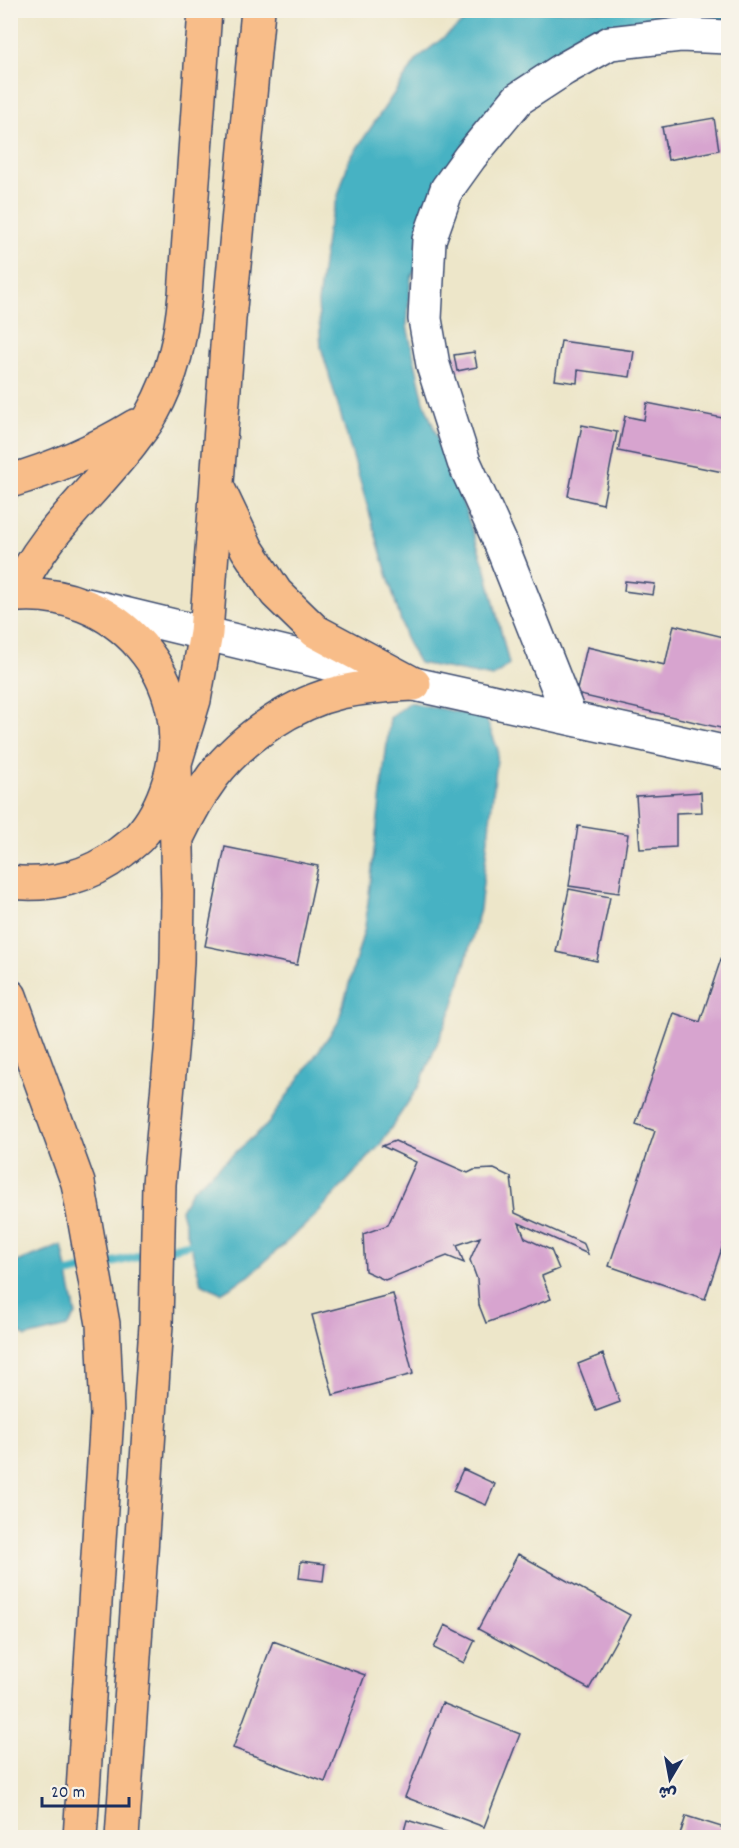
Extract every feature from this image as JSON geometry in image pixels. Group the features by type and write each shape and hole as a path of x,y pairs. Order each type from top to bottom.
{"highway":[{"path":"13,596 40,549 124,453 151,416 164,390 174,361 182,326 206,10"},
{"path":"10,882 30,884 70,879 108,863 140,837 163,802 194,700 206,633 216,484 258,10"},
{"path":"10,481 48,470 102,447 151,416"},
{"path":"216,484 247,549 276,593 315,631 414,684"},
{"path":"13,596 47,595 78,602 109,617 135,638 156,665 170,696 176,729 177,962 159,1184 156,1325 122,1838"},
{"path":"176,840 192,806 214,775 240,748 270,724 303,706 339,693 376,686 414,684"},
{"path":"10,996 78,1183 103,1324 107,1415 80,1838"}],"street":[{"path":"570,718 501,544 464,462 433,365 425,319 429,240 447,189 518,99 610,43 680,35 729,37"},
{"path":"78,602 414,684 729,753"}],"water":[{"path":"477,11 728,11 728,26 614,26 501,101 411,278 407,326 424,402 486,570 509,664 493,677 419,663 407,642 321,347 318,303 327,232 349,160 418,58"},
{"path":"409,702 486,718 498,750 480,909 454,1004 419,1086 379,1146 312,1219 249,1276 221,1293 201,1283 181,1210 192,1190 267,1125 338,1023 365,927 390,718"},
{"path":"62,1245 76,1315 67,1327 26,1337 11,1327 11,1264"}],"building":[{"path":"714,118 719,150 668,160 662,127"},
{"path":"561,341 634,351 630,377 578,370 577,383 555,380"},
{"path":"474,352 477,367 457,371 454,355"},
{"path":"647,403 728,419 728,473 618,451 625,416 644,420"},
{"path":"582,425 617,432 603,504 568,496"},
{"path":"625,581 655,584 653,595 624,591"},
{"path":"674,625 728,638 728,751 720,749 725,729 576,694 587,647 665,665"},
{"path":"701,792 702,812 676,813 676,847 640,849 636,796"},
{"path":"578,826 628,834 619,893 569,886"},
{"path":"225,847 318,866 297,965 205,946"},
{"path":"569,889 610,897 597,961 556,952"},
{"path":"728,938 728,1230 705,1299 609,1266 655,1131 636,1124 674,1013 700,1022"},
{"path":"395,1141 468,1173 474,1170 494,1169 511,1177 515,1213 584,1244 588,1254 519,1223 525,1238 551,1250 559,1269 542,1276 551,1299 486,1323 479,1305 477,1279 470,1260 480,1237 457,1245 464,1263 447,1256 385,1280 365,1271 363,1234 388,1225 416,1162 382,1146"},
{"path":"393,1294 413,1374 333,1395 312,1315"},
{"path":"603,1354 620,1402 596,1411 578,1364"},
{"path":"463,1469 495,1484 486,1505 453,1491"},
{"path":"518,1554 630,1615 589,1689 478,1629"},
{"path":"301,1561 325,1564 323,1581 299,1578"},
{"path":"445,1625 475,1640 464,1663 434,1648"},
{"path":"273,1641 365,1675 325,1782 233,1748"},
{"path":"442,1703 520,1734 484,1827 405,1797"},
{"path":"686,1816 728,1829 728,1838 679,1838"},
{"path":"407,1820 462,1837 462,1838 402,1838"}],"waterway":[{"path":"57,1276 201,1241"}]}
